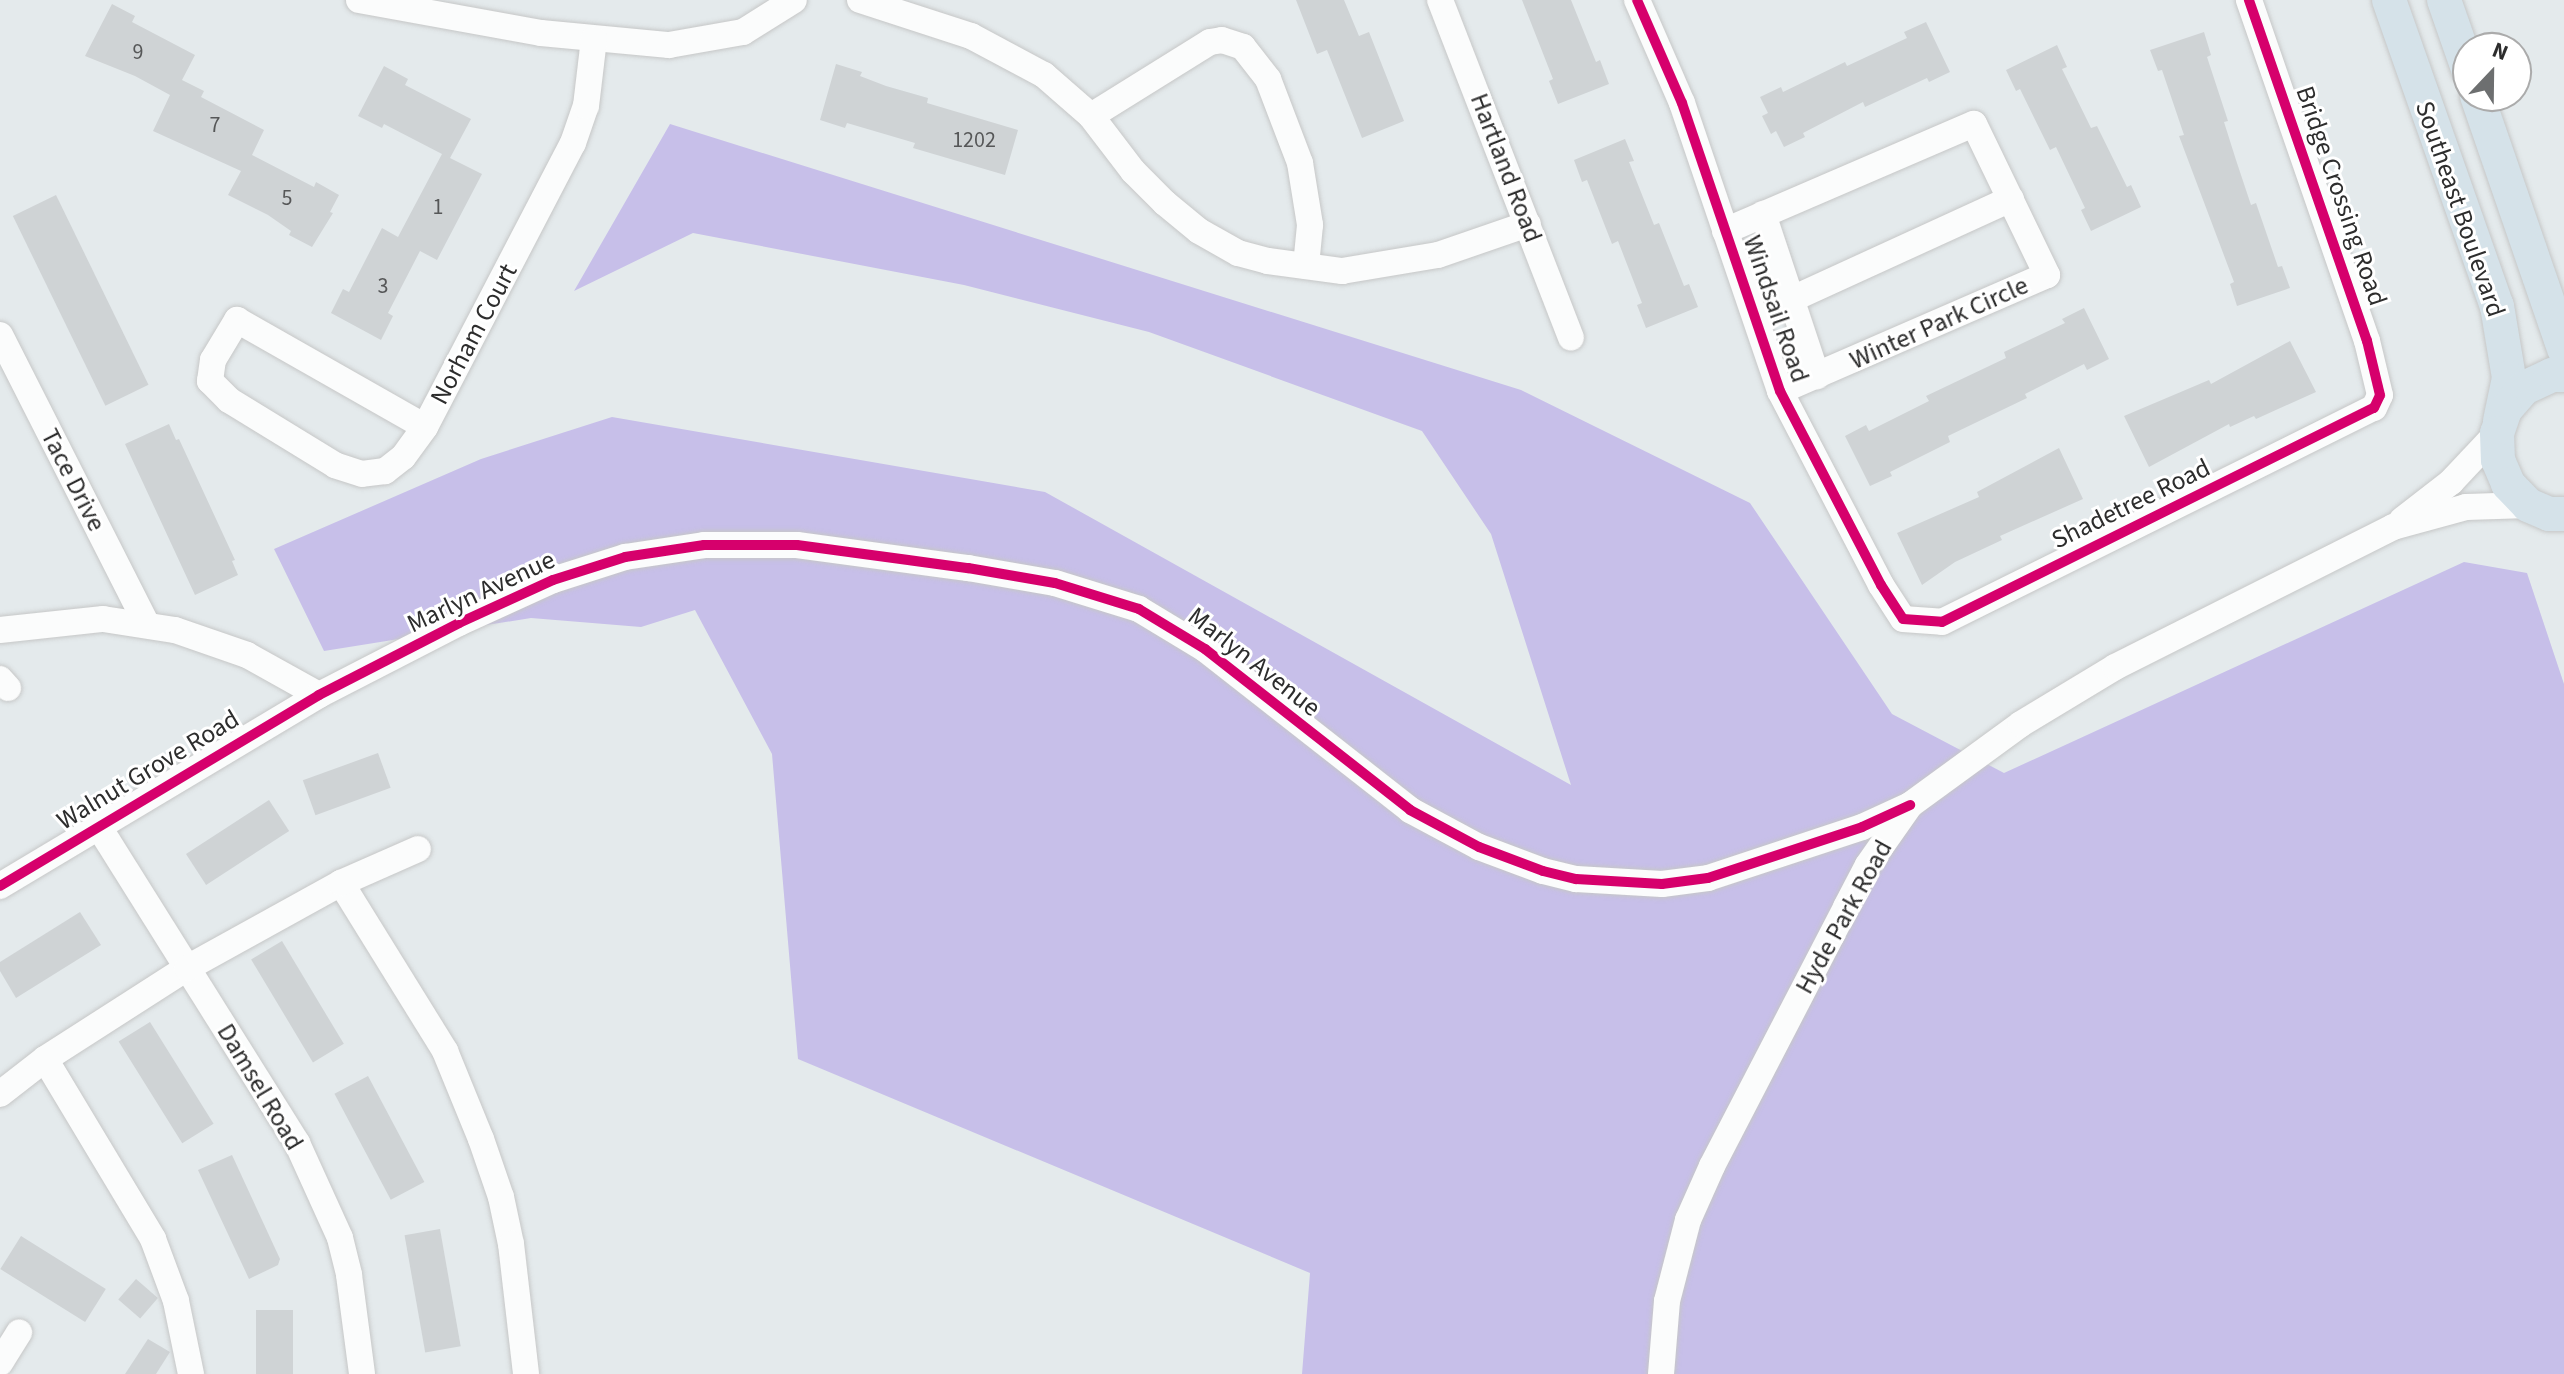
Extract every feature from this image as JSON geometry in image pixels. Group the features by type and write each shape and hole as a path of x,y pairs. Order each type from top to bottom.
{"main road":[{"name":"Southeast Boulevard","path":"2389,0 2497,306 2509,378 2498,427"},
{"path":"2444,0 2455,32"},
{"name":"Southeast Boulevard","path":"2483,112 2564,349"},
{"path":"2551,516 2508,484 2498,460 2498,427 2524,388 2552,375 2564,375"}],"street":[{"path":"359,0 594,39 669,45 743,32 794,0"},
{"path":"860,0 1001,49 1044,75 1091,116 1133,171 1165,203 1199,231 1238,253 1342,271 1438,255 1528,224"},
{"name":"Hartland Road","path":"1440,0 1571,337"},
{"name":"Windsail Road","path":"1637,0 1682,103 1780,391 1881,585 1903,619"},
{"name":"Bridge Crossing Road","path":"2249,0 2367,341 2380,395 2374,408"},
{"name":"Norham Court","path":"425,427 237,320 213,360 210,381 229,400 335,465 362,474 385,471 403,457 425,427 573,143 586,106 594,39"},
{"path":"1091,116 1210,42 1222,40 1243,47 1268,79 1300,163 1310,225 1306,266"},
{"name":"Winter Park Circle","path":"1725,231 1974,124 2047,275 1780,391"},
{"path":"1790,300 2011,199"},
{"path":"1763,214 1817,376"},
{"name":"Tace Drive","path":"0,335 147,625"},
{"name":"Shadetree Road","path":"1903,619 1942,622 2374,408"},
{"name":"Hyde Park Road","path":"1661,1374 1667,1301 1688,1220 1712,1166 1868,865 1910,805 2021,724 2115,667 2393,527 2451,482 2498,427"},
{"name":"Hyde Park Road","path":"2393,527 2466,507 2551,516"},
{"name":"Marlyn Avenue","path":"319,695 553,580 625,557 704,545 797,545 1055,583 1139,609 1205,649 1410,810 1479,847 1565,876 1614,883 1662,884 1708,878 1862,827 1910,805"},
{"path":"0,630 72,620 175,630 247,655 319,695"},
{"name":"Walnut Grove Road","path":"0,886 97,824 319,695"},
{"name":"Damsel Road","path":"97,824 297,1143 340,1238 349,1275 362,1374"},
{"path":"0,1094 45,1059 187,968 341,883 418,849"},
{"path":"341,883 445,1051 481,1139 501,1197 511,1244 526,1374"},
{"path":"45,1059 153,1239 176,1301 191,1374"},
{"path":"0,1363 19,1333"}],"shaded area":[{"path":"670,124 1521,390 1750,503 1892,714 2004,773 2464,562 2527,573 2564,684 2564,1374 1302,1374 1310,1273 798,1059 772,754 695,610 641,627 531,618 324,651 274,549 481,459 612,417 1045,492 1571,785 1491,534 1422,431 1149,332 964,285 693,233 574,291"}],"building":[{"path":"1296,0 1344,0 1359,36 1369,32 1404,121 1362,138 1327,50 1317,54"},
{"path":"1522,0 1571,0 1596,62 1600,60 1609,84 1558,104 1549,81 1553,79"},
{"path":"112,4 135,16 132,22 195,55 182,80 204,91 201,97 264,130 252,155 314,187 316,182 339,195 330,212 333,213 312,247 289,235 291,231 268,215 228,195 241,171 153,131 170,95 135,76 85,56"},
{"path":"1926,22 1950,72 1929,82 1927,78 1865,107 1863,102 1803,133 1805,137 1784,147 1776,131 1771,134 1762,116 1768,113 1760,97 1781,87 1783,92 1845,62 1847,66 1907,38 1904,32"},
{"path":"2204,32 2211,55 2207,57 2228,121 2224,122 2251,205 2256,203 2278,267 2282,266 2290,288 2237,306 2230,284 2234,282 2179,136 2184,135 2162,70 2158,71 2150,50"},
{"path":"2057,45 2067,67 2062,69 2091,128 2097,126 2127,187 2131,185 2141,207 2091,231 2081,210 2085,208 2056,147 2050,150 2020,89 2016,91 2006,70"},
{"path":"836,64 862,72 860,76 886,86 928,98 927,103 1018,130 1005,175 913,148 915,143 847,123 845,128 820,120"},
{"path":"384,66 408,79 405,85 471,119 450,158 482,174 437,260 420,251 388,313 393,316 381,340 331,313 343,289 349,292 382,228 398,237 442,154 384,124 382,128 358,116"},
{"path":"1625,139 1634,161 1629,162 1654,225 1659,223 1684,286 1689,284 1698,307 1646,328 1637,305 1642,303 1618,241 1612,244 1587,180 1582,182 1574,160"},
{"path":"56,195 148,385 105,406 13,216"},
{"path":"2084,308 2109,359 2087,370 2084,364 2025,394 2027,398 1948,436 1950,442 1890,472 1892,476 1870,486 1845,436 1866,425 1869,431 1929,401 1926,396 2006,358 2004,352 2065,323 2062,319"},
{"path":"2290,341 2316,392 2256,419 2254,416 2230,427 2229,424 2149,467 2124,416 2209,380 2211,384"},
{"path":"169,424 176,440 179,439 235,560 232,561 238,575 195,595 125,444"},
{"path":"2059,448 2083,499 2000,536 2002,540 1955,562 1922,585 1897,533 1979,497 1977,492"},
{"path":"378,753 391,788 315,815 303,780"},
{"path":"269,800 289,831 206,885 186,854"},
{"path":"80,912 101,945 16,998 0,971 0,962"},
{"path":"282,941 344,1044 313,1062 251,960"},
{"path":"150,1022 214,1124 182,1143 119,1042"},
{"path":"368,1076 424,1182 391,1200 334,1094"},
{"path":"232,1155 280,1259 278,1265 249,1279 198,1170"},
{"path":"440,1229 461,1346 425,1352 405,1235"},
{"path":"21,1236 106,1289 85,1322 0,1269"},
{"path":"136,1279 158,1298 140,1318 118,1299"},
{"path":"256,1310 293,1310 293,1374 256,1374"},
{"path":"148,1339 170,1352 156,1374 125,1374"}],"cycle path":[{"path":"1637,0 1682,103 1780,391 1881,585 1903,619 1942,622 2374,408 2380,395 2367,341 2249,0"},
{"path":"0,886 319,695 459,623 553,580 625,557 704,545 797,545 968,568 1055,583 1139,609 1205,649 1410,810 1479,847 1543,871 1576,879 1662,884 1708,878 1862,827 1910,805"}]}
